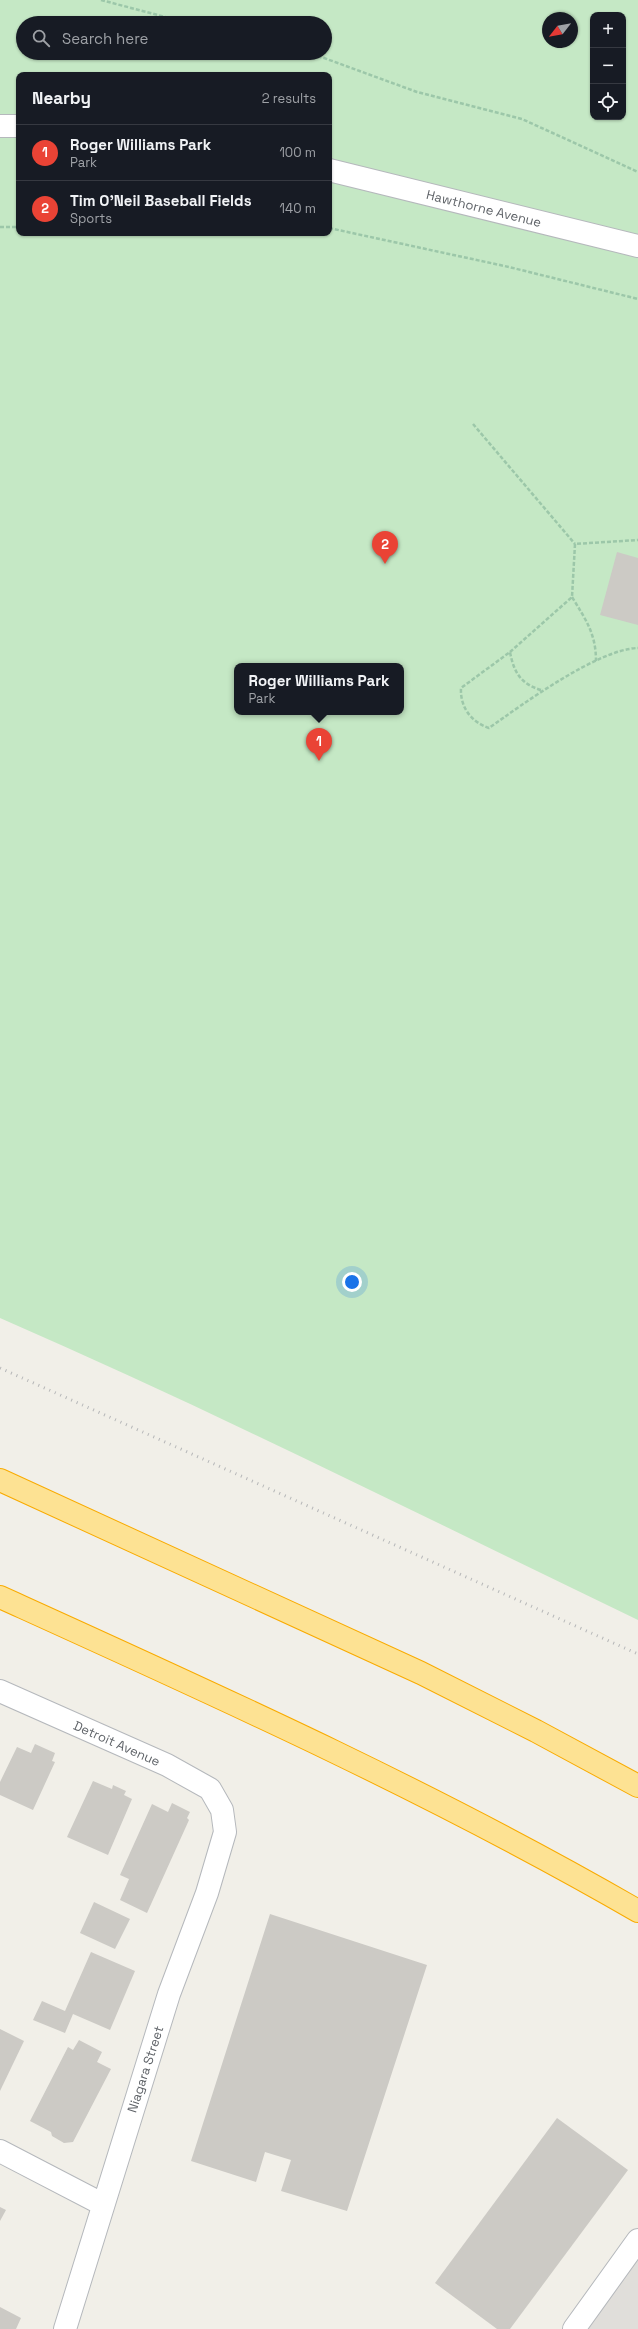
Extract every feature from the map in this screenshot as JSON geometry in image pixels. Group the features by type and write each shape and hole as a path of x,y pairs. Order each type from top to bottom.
{"highway":[{"path":"0,1480 421,1673 638,1786"},
{"path":"0,1597 257,1714 378,1772 491,1830 638,1911"}],"street":[{"path":"0,126 16,126"},
{"name":"Hawthorne Avenue","path":"332,171 638,246"},
{"name":"Detroit Avenue","path":"0,1691 167,1765 210,1789 222,1810"},
{"name":"Niagara Street","path":"65,2329 94,2238 102,2204 169,1994 207,1893 225,1832 222,1810"},
{"path":"0,2151 102,2204"},
{"path":"574,2329 638,2240"}],"path":[{"path":"101,0 162,16"},
{"path":"329,60 417,92 522,119 638,172"},
{"path":"0,227 16,227"},
{"path":"332,229 509,267 638,299"},
{"path":"473,424 575,544 572,597 590,627 596,645 596,661"},
{"path":"575,544 638,540"},
{"path":"572,597 510,652 461,688 461,700 468,713 478,724 490,728 541,690 596,661 628,648 638,648"},
{"path":"510,652 513,665 519,676 529,686 541,690"}],"shaded area":[{"path":"638,2232 638,2329 571,2329"}],"green space":[{"path":"0,0 638,0 638,1620 161,1390 0,1318"}],"building":[{"path":"617,552 638,558 638,625 600,615"},
{"path":"35,1744 55,1753 52,1761 55,1762 33,1810 0,1795 0,1782 17,1747 31,1753"},
{"path":"93,1781 112,1789 113,1785 126,1791 124,1795 132,1799 108,1855 67,1837"},
{"path":"172,1803 190,1812 187,1818 189,1820 147,1913 120,1900 129,1879 120,1875 152,1804 168,1812"},
{"path":"94,1902 130,1919 115,1949 80,1933"},
{"path":"270,1914 427,1965 347,2211 281,2191 291,2160 265,2152 256,2182 191,2161"},
{"path":"91,1952 135,1971 110,2030 73,2014 65,2033 33,2020 42,2001 65,2011"},
{"path":"0,2029 24,2041 0,2091"},
{"path":"79,2040 102,2052 97,2062 111,2069 73,2142 64,2143 52,2136 51,2132 30,2121 68,2047 73,2050"},
{"path":"557,2118 628,2170 510,2329 497,2329 435,2283"},
{"path":"0,2207 6,2210 0,2221"},
{"path":"0,2307 21,2318 16,2329 0,2329"}],"railway":[{"path":"0,1368 638,1654"}],"place":[{"name":"Tim O'Neil Baseball Fields","path":"385,564"},
{"name":"Roger Williams Park","path":"319,761"}]}
